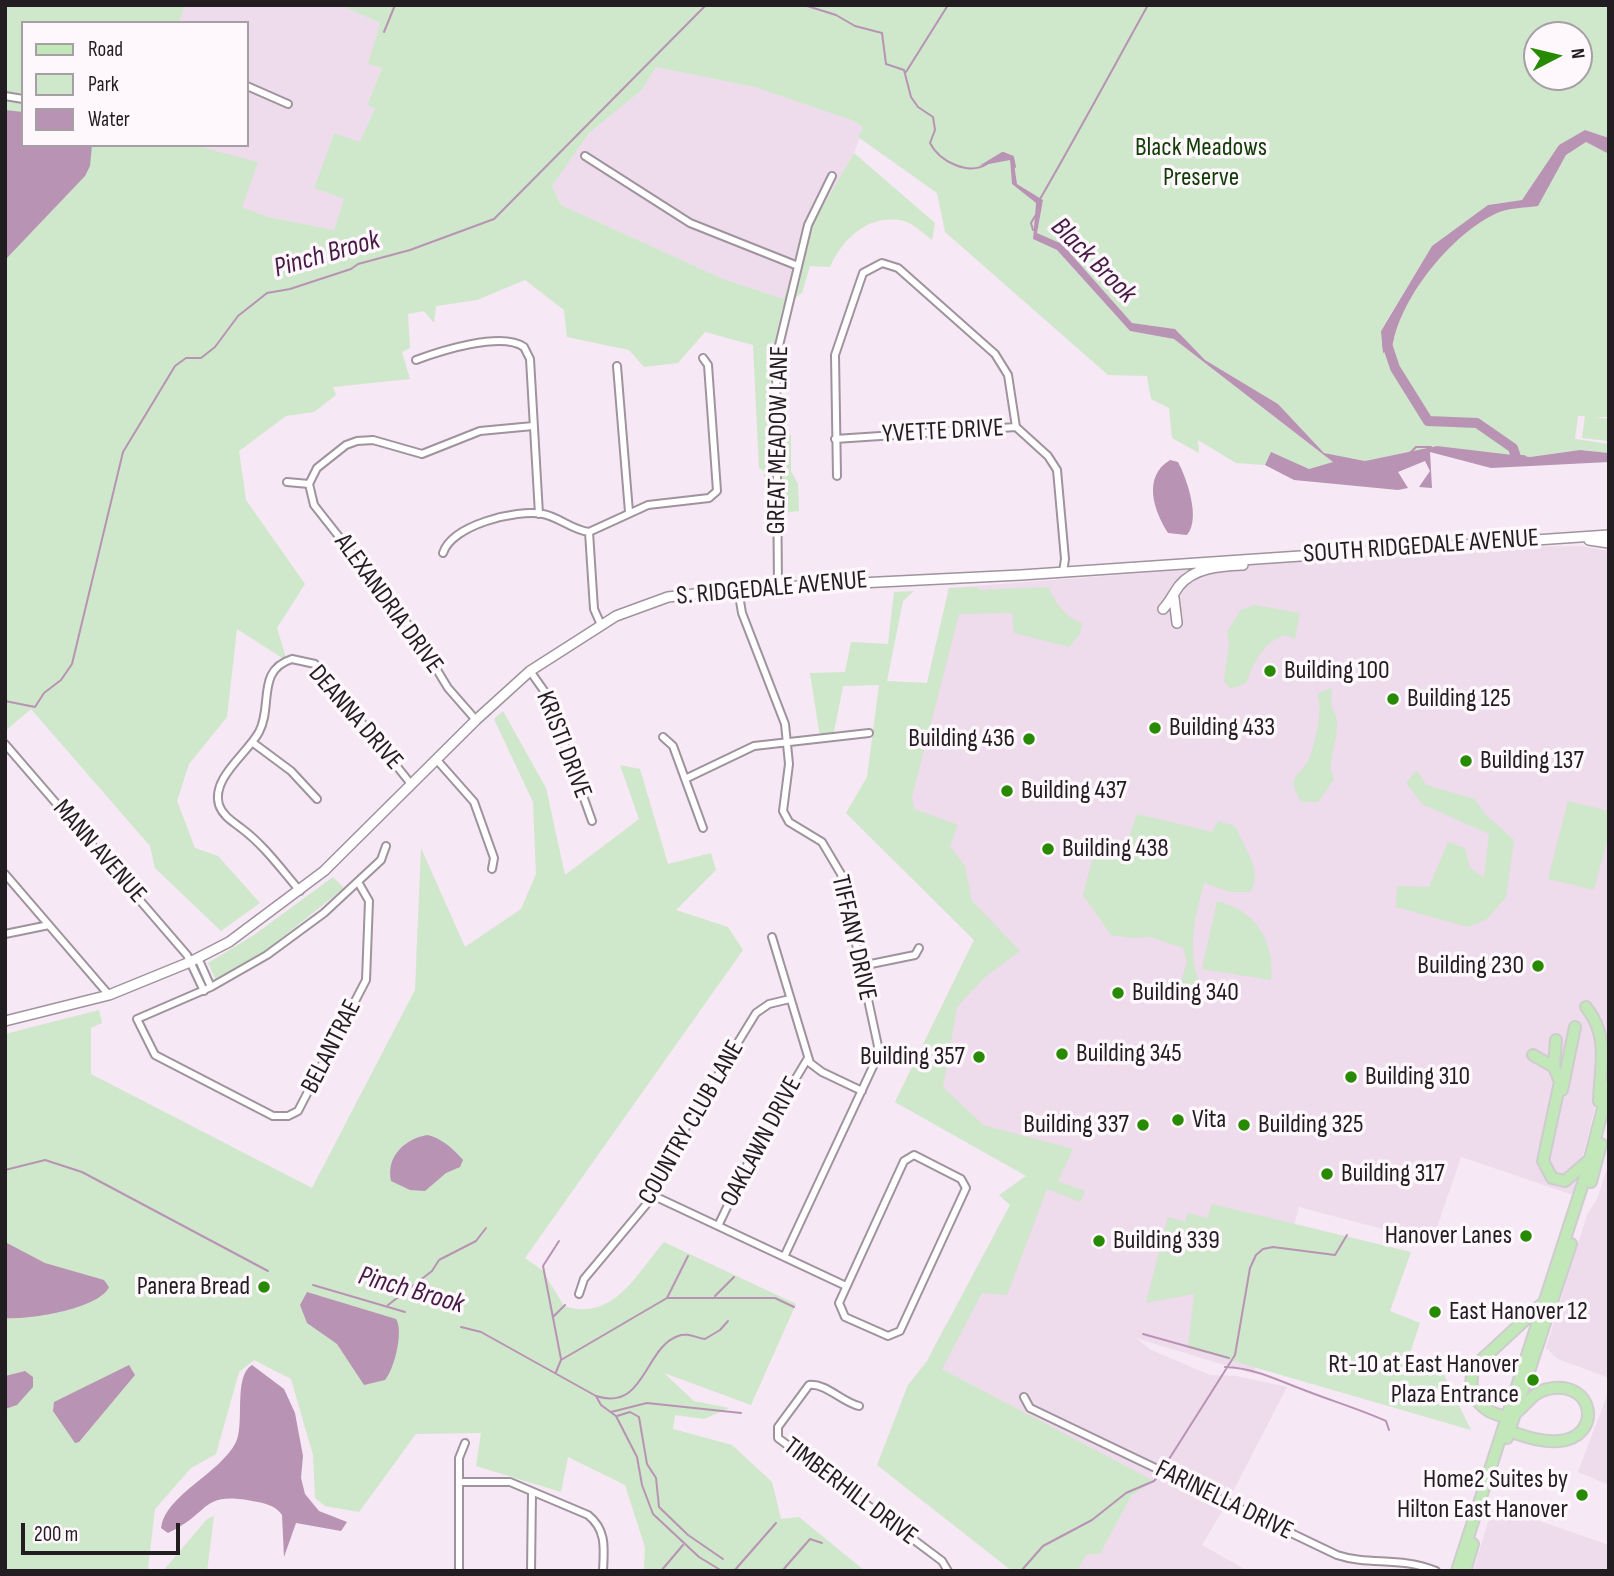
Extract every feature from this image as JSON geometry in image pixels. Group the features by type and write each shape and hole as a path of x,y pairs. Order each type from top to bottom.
{"main road":[{"name":"SOUTH RIDGEDALE AVENUE","path":"1268,557 1609,535"},
{"name":"SOUTH RIDGEDALE AVENUE","path":"1574,538 1609,543"},
{"name":"S. RIDGEDALE AVENUE","path":"5,1021 109,995 194,960 229,942 300,891 475,720 530,671 629,610 668,597 738,589 1063,572 1268,557"},
{"path":"1163,609 1186,579 1202,570 1253,564 1268,557"},
{"path":"1174,598 1177,623"},
{"path":"1465,1571 1544,1302 1605,1115 1598,1098 1603,1073 1602,1041 1598,1023 1586,1007"},
{"path":"1555,1108 1577,1025 1591,1023 1602,1041"},
{"path":"1556,1040 1553,1067 1560,1082 1543,1154 1546,1172 1557,1181 1565,1181 1589,1160"},
{"path":"1532,1055 1553,1067"},
{"path":"1510,1415 1587,1194 1605,1115 1609,1084"},
{"path":"1506,1430 1541,1440 1561,1441 1581,1431 1588,1411 1585,1400 1576,1392 1557,1388 1536,1393 1510,1415 1489,1412 1478,1403 1472,1392 1472,1373 1480,1358 1544,1302"},
{"path":"1457,1571 1506,1430"}],"street":[{"path":"248,86 288,104"},
{"path":"585,156 690,223 798,266"},
{"name":"GREAT MEADOW LANE","path":"778,586 776,358 810,218 832,176"},
{"path":"837,476 835,355 860,277 867,269 881,263 898,268 1001,360 1008,376 1016,427"},
{"path":"416,360 469,344 520,344 530,359 539,514"},
{"path":"443,553 452,538 502,516 521,512 539,514 589,532 629,512 658,503 709,498 717,491 708,365 703,358"},
{"path":"617,366 629,512"},
{"path":"288,482 309,484 317,468 346,445 357,441 373,440 422,454 480,431 534,426"},
{"name":"YVETTE DRIVE","path":"835,439 1016,427 1048,456 1057,470 1063,572"},
{"name":"ALEXANDRIA DRIVE","path":"309,484 314,505 414,632 448,688 475,720"},
{"path":"589,532 594,609 601,625"},
{"name":"TIFFANY DRIVE","path":"738,589 742,613 780,707 789,764 784,816 822,842 838,867 878,1046 876,1060 784,1257"},
{"name":"DEANNA DRIVE","path":"300,891 254,838 226,817 220,807 218,792 222,781 252,742 262,724 272,672 285,661 304,659 320,668 411,784"},
{"name":"KRISTI DRIVE","path":"530,671 547,695 592,821"},
{"path":"685,779 749,747 869,733"},
{"path":"663,737 673,746 702,828"},
{"path":"252,742 292,771 317,799"},
{"name":"MANN AVENUE","path":"5,744 194,960"},
{"path":"436,759 474,802 494,859 492,869"},
{"name":"BELANTRAE","path":"358,882 369,901 366,979 301,1106 293,1114 272,1116 152,1053 137,1019 212,987 287,942 381,860 386,846"},
{"path":"5,874 109,995"},
{"path":"5,934 49,925"},
{"path":"772,937 808,1058 822,1072 862,1091"},
{"path":"861,966 915,955 919,948"},
{"path":"194,960 212,987"},
{"path":"194,960 204,990"},
{"name":"COUNTRY CLUB LANE","path":"579,1294 584,1279 652,1195 686,1127 756,1013 769,1004 790,999"},
{"name":"OAKLAWN DRIVE","path":"718,1226 759,1140 808,1058"},
{"path":"922,1156 964,1181 966,1192 898,1334 888,1336 845,1317 838,1306 846,1286 907,1158 922,1156"},
{"path":"652,1195 846,1286"},
{"name":"TIMBERHILL DRIVE","path":"859,1406 845,1403 820,1385 809,1385 778,1427 778,1438 942,1561 948,1571"},
{"name":"FARINELLA DRIVE","path":"1024,1397 1030,1408 1337,1555 1354,1560 1414,1562 1436,1571"},
{"path":"459,1571 459,1458 465,1443"},
{"path":"459,1482 502,1481 594,1520 603,1536 603,1571"},
{"path":"531,1571 532,1492"}],"shaded area":[{"path":"185,5 340,5 380,23 369,64 382,68 367,104 375,108 360,143 334,133 314,188 345,199 334,230 268,217 242,207 204,148 248,147 248,21 180,21"},
{"path":"656,67 754,87 854,121 863,128 854,153 816,218 783,299 721,278 561,205 552,186 589,133 642,90"},
{"path":"1581,546 1609,551 1609,1052 1573,1195 1461,1157 1432,1242 1299,1207 1254,1374 1136,1338 1151,1350 1210,1375 1236,1376 1287,1387 1227,1503 1202,1545 1248,1571 1077,1571 1087,1554 1100,1554 1132,1495 1153,1481 927,1361 946,1324 954,1328 1028,1175 895,1102 974,940 846,813 927,683 949,588 1487,547"},
{"path":"1609,1163 1609,1378 1558,1359 1546,1348 1587,1215 1597,1199"},
{"path":"1609,1390 1609,1485 1578,1472"},
{"path":"1499,1507 1609,1545 1609,1571 1473,1571 1491,1512"}],"green space":[{"name":"Black Meadows Preserve","path":"5,5 185,5 180,21 21,21 21,147 204,147 258,162 242,207 268,217 334,230 344,199 314,188 334,133 360,142 375,108 367,105 382,68 368,64 380,23 340,5 1609,5 1609,138 1585,130 1560,145 1522,200 1488,205 1432,246 1381,330 1392,349 1405,310 1429,271 1444,253 1478,224 1499,212 1538,206 1566,155 1586,142 1609,154 1609,417 1595,417 1609,419 1609,441 1582,438 1585,416 1578,416 1575,439 1609,444 1609,453 1580,450 1530,457 1437,446 1365,461 1324,453 1278,404 1205,360 1175,329 1132,323 1062,245 1037,233 1043,200 1017,184 1013,156 982,166 1010,159 1012,184 1036,203 1033,239 1057,250 1130,331 1174,339 1333,462 1309,469 1271,453 1265,465 1236,463 1198,440 1199,453 1172,438 1169,408 1151,399 1147,376 1108,375 945,232 937,193 858,137 863,128 854,121 754,87 656,67 642,90 589,133 552,186 561,205 721,278 783,299 816,218 854,153 935,223 932,240 904,221 891,219 869,224 842,246 830,267 810,266 802,293 783,306 770,362 771,433 791,435 791,471 798,484 799,511 776,514 765,504 764,471 759,468 753,345 705,332 678,363 644,367 629,350 567,337 564,310 525,280 477,300 436,306 434,323 424,311 408,314 410,348 402,352 410,379 333,387 336,395 314,412 286,416 239,451 246,500 305,584 277,628 287,661 237,629 227,717 189,764 177,801 195,848 218,856 260,903 221,931 155,868 150,846 31,709 5,731"},
{"path":"976,587 980,590 1048,587 1065,613 1082,623 1080,634 1069,647 1014,633 1012,613 959,614 912,797 914,809 958,825 950,846 965,866 972,901 1020,951 985,977 957,1007 943,1087 983,1125 1073,1149 1058,1181 1085,1191 1080,1202 1047,1189 1007,1295 982,1293 942,1369 1154,1481 1132,1495 1100,1554 1087,1554 1077,1571 1012,1571 877,1465 908,1385 927,1361 1010,1205 999,1195 1026,1176 895,1102 974,940 846,813 867,777 879,685 843,686 833,737 820,737 810,673 845,672 851,642 888,644 894,592 914,591 903,601 887,681 927,683 949,588"},
{"path":"1254,605 1300,613 1295,639 1285,635 1270,643 1256,660 1246,683 1231,689 1224,681 1229,645 1227,632 1241,610"},
{"path":"1332,688 1331,706 1337,724 1331,761 1334,779 1318,802 1301,802 1294,783 1307,763 1316,738 1320,709 1317,694"},
{"path":"503,711 546,788 565,875 639,819 620,765 640,769 668,864 711,853 716,870 676,910 728,927 743,950 525,1258 542,1270 564,1306 581,1309 596,1308 622,1293 664,1242 796,1304 751,1405 664,1373 694,1401 729,1408 704,1419 675,1415 673,1429 732,1445 772,1482 781,1519 799,1517 865,1571 644,1571 645,1547 625,1485 568,1457 561,1492 476,1466 481,1433 416,1434 359,1512 325,1506 315,1498 313,1455 291,1379 254,1360 239,1372 216,1454 191,1468 155,1509 148,1568 153,1571 5,1571 5,1034 99,1010 102,1023 91,1028 91,1074 312,1188 415,990 421,848 465,947 521,909 536,874 533,802 494,719"},
{"path":"1417,770 1426,785 1475,799 1485,814 1514,840 1506,897 1487,919 1468,927 1396,907 1397,886 1429,887 1448,842 1465,848 1470,868 1484,877 1489,834 1422,804 1406,783"},
{"path":"1568,801 1609,811 1609,833 1594,890 1548,879"},
{"path":"1137,814 1212,832 1218,821 1235,826 1254,868 1254,884 1250,892 1230,892 1204,883 1193,933 1193,958 1200,983 1196,992 1179,988 1187,962 1183,948 1151,937 1111,935 1083,895 1098,837 1127,843"},
{"path":"333,877 344,888 264,952 216,980 208,963 254,935"},
{"path":"1217,901 1242,912 1260,930 1270,953 1271,980 1202,969"},
{"path":"1212,1204 1411,1252 1390,1311 1420,1323 1410,1353 1442,1371 1471,1430 1188,1348 1194,1294 1146,1303 1168,1217 1185,1222 1188,1213 1207,1218"},
{"path":"214,1516 207,1571 163,1571 207,1519"}],"water":[{"path":"5,110 21,112 21,147 92,147 90,166 85,176 5,260"},
{"path":"1585,130 1609,138 1609,154 1586,142 1566,155 1538,206 1499,212 1461,237 1444,253 1416,290 1405,310 1392,349 1383,353 1381,331 1432,246 1488,205 1522,200 1559,145"},
{"path":"1002,152 1013,156 1017,184 1043,200 1037,233 1062,244 1132,323 1175,329 1205,360 1278,404 1324,453 1365,461 1437,446 1530,457 1580,450 1609,453 1609,462 1491,468 1430,452 1432,488 1419,487 1430,471 1425,461 1398,472 1408,488 1398,490 1294,480 1265,465 1271,452 1309,469 1333,462 1174,339 1130,331 1057,250 1033,239 1036,203 1012,184 1010,160 979,166"},
{"path":"1170,460 1178,462 1191,499 1193,519 1187,535 1168,533 1155,505 1153,485 1156,475"},
{"path":"427,1135 442,1141 456,1152 463,1160 460,1167 446,1173 425,1191 410,1190 391,1181 391,1164 399,1150 411,1140"},
{"path":"5,1242 45,1263 104,1280 109,1287 103,1295 92,1301 62,1312 5,1318"},
{"path":"307,1292 396,1319 399,1332 397,1350 385,1380 364,1385 337,1344 307,1323 300,1305"},
{"path":"129,1365 135,1375 79,1442 75,1443 53,1411 54,1402"},
{"path":"252,1365 284,1389 295,1413 303,1456 301,1478 305,1494 319,1511 347,1522 341,1531 296,1523 284,1557 282,1515 275,1508 262,1503 239,1499 216,1501 168,1533 161,1528 172,1505 219,1464 236,1442 243,1379"},
{"path":"25,1371 33,1377 33,1387 17,1405 5,1409 5,1376"}],"waterway":[{"path":"384,32 395,5"},
{"name":"Pinch Brook","path":"5,701 35,707 44,693 61,680 72,664 123,452 175,366 186,358 201,358 215,347 238,316 267,293 290,289 351,269 358,264 410,250 494,219 706,5"},
{"name":"Black Brook","path":"804,5 836,15 855,26 882,33 886,64 904,70 911,97 918,107 933,117 935,130 930,143 934,150 955,165 971,168 987,164"},
{"path":"906,72 948,5"},
{"path":"1040,199 1148,5"},
{"name":"Black Brook","path":"1003,153 1013,157 1015,167"},
{"name":"Black Brook","path":"1033,230 1031,223 1035,216"},
{"path":"1389,338 1387,344 1395,368 1428,421 1477,423 1513,448 1517,460 1523,460"},
{"name":"Black Brook","path":"1411,452 1416,447 1431,447"},
{"name":"Pinch Brook","path":"5,1170 45,1160 82,1172 268,1271"},
{"path":"388,1305 432,1271 439,1260 476,1241 486,1228"},
{"path":"1164,1467 1235,1355 1250,1268 1256,1255 1263,1249 1273,1247 1335,1255 1347,1235"},
{"path":"559,1241 543,1266 561,1359"},
{"path":"667,1298 688,1256"},
{"path":"715,1296 734,1277"},
{"name":"Pinch Brook","path":"313,1285 405,1312"},
{"path":"556,1372 561,1360 667,1298 775,1298 794,1307"},
{"path":"553,1317 565,1305"},
{"path":"596,1396 612,1399 625,1395 635,1387 667,1343 682,1335 705,1339 720,1330 728,1321"},
{"name":"Pinch Brook","path":"461,1327 481,1332 596,1396 601,1405 616,1416 637,1457 642,1485 653,1514 699,1557 722,1571"},
{"path":"1143,1334 1229,1358"},
{"path":"1225,1367 1266,1375 1366,1413 1386,1421 1389,1430"},
{"path":"611,1412 647,1403 741,1413"},
{"path":"617,1416 630,1412 639,1417 647,1464 656,1478 659,1507 688,1535 723,1559"},
{"path":"1021,1571 1043,1546 1092,1520 1126,1493 1154,1481 1159,1475"},
{"path":"734,1571 776,1523"},
{"path":"782,1571 810,1539 822,1543"},
{"path":"661,1571 683,1545"}],"place":[{"name":"Building 100","path":"1270,671"},
{"name":"Building 125","path":"1393,699"},
{"name":"Building 433","path":"1155,728"},
{"name":"Building 436","path":"1029,739"},
{"name":"Building 137","path":"1466,761"},
{"name":"Building 437","path":"1007,791"},
{"name":"Building 438","path":"1048,849"},
{"name":"Building 230","path":"1538,966"},
{"name":"Building 340","path":"1118,993"},
{"name":"Building 345","path":"1062,1054"},
{"name":"Building 357","path":"979,1057"},
{"name":"Building 310","path":"1351,1077"},
{"name":"Vita","path":"1178,1120"},
{"name":"Building 337","path":"1143,1125"},
{"name":"Building 325","path":"1244,1125"},
{"name":"Building 317","path":"1327,1174"},
{"name":"Hanover Lanes","path":"1526,1236"},
{"name":"Building 339","path":"1099,1241"},
{"name":"Panera Bread","path":"264,1287"},
{"name":"East Hanover 12","path":"1435,1312"},
{"name":"Rt-10 at East Hanover Plaza Entrance","path":"1533,1380"},
{"name":"Home2 Suites by Hilton East Hanover","path":"1582,1495"}]}
